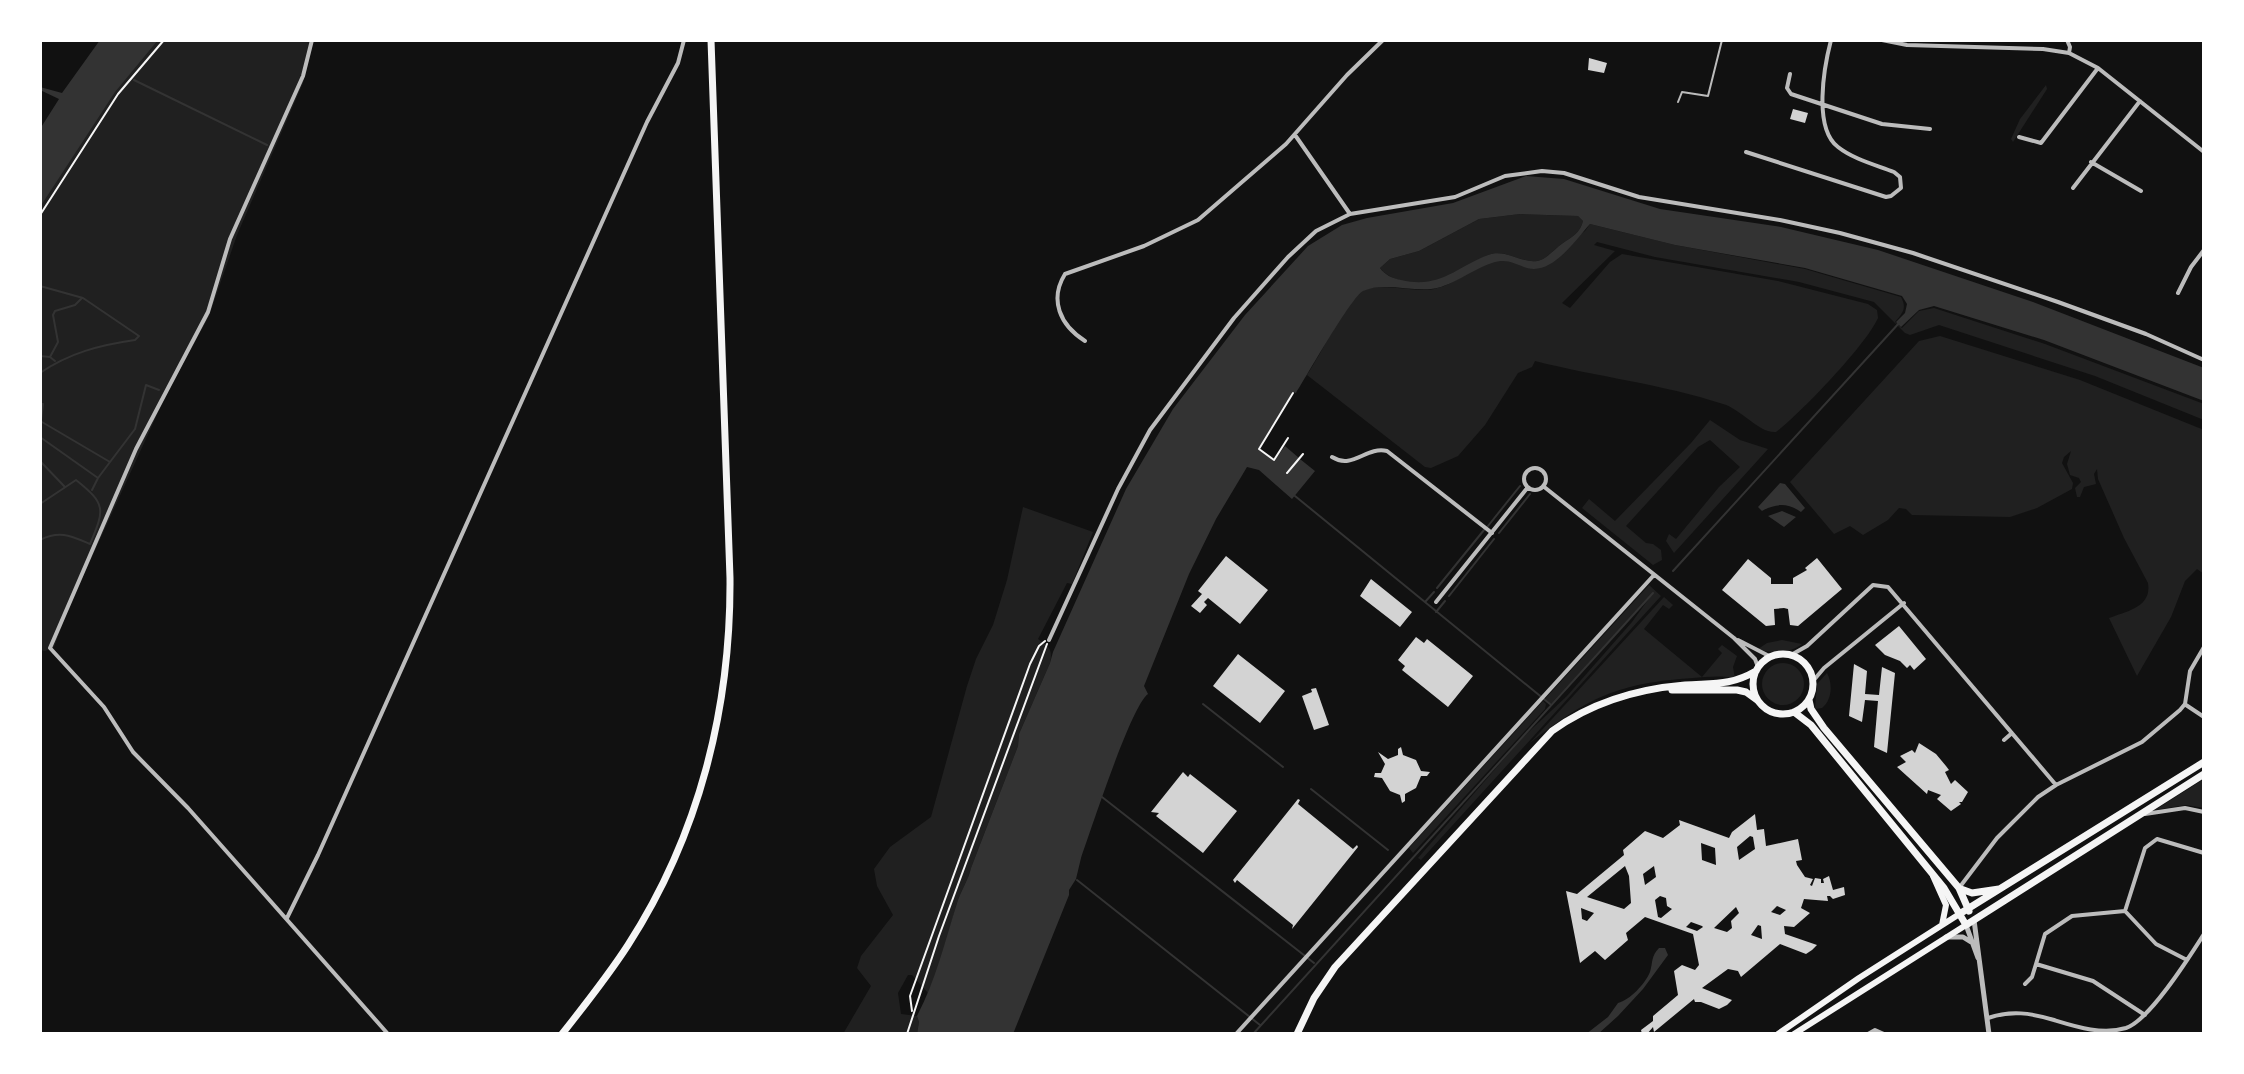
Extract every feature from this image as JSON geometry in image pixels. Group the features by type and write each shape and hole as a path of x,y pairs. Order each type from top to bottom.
{"main road":[{"path":"562,1034 628,945 666,877 701,788 723,692 730,620 730,578 711,40"},
{"path":"1297,1034 1314,998 1335,967 1542,741 1574,716 1603,702 1628,693 1733,683 1771,657 1791,655 1806,665 1813,681 1809,700 1811,709 1824,728 1959,888 1969,893 2000,889"},
{"path":"1757,669 1753,686 1757,700"},
{"path":"1658,689 1737,690 1746,692 1774,713 1794,712 1809,700"},
{"path":"1794,712 1811,725 1970,922"},
{"path":"1778,1034 1942,925 2204,762"},
{"path":"1794,1034 2204,774"},
{"path":"1930,871 1946,906 1942,925"},
{"path":"1959,888 1964,911"}],"street":[{"path":"312,40 303,76 230,239 215,294 200,330 142,437 50,648 104,707 133,752 188,808 388,1034"},
{"path":"287,918 647,122 678,63 684,40"},
{"path":"1085,341 1071,329 1057,306 1059,287 1065,274 1144,246 1198,220 1295,135 1347,75 1383,40"},
{"path":"1746,152 1886,197 1897,193 1901,183 1894,172 1843,150 1831,140 1824,123 1824,104 1825,70 1831,40"},
{"path":"1882,40 1907,45 2043,49 2069,53 2098,68 2204,152"},
{"path":"2067,40 2069,53"},
{"path":"2019,137 2041,143 2098,68"},
{"path":"1790,74 1789,93 1882,124 1930,129"},
{"path":"2073,188 2140,101"},
{"path":"1295,135 1350,214"},
{"path":"2091,162 2141,191"},
{"path":"1049,640 1118,489 1163,410 1234,318 1288,257 1316,231 1350,214 1455,197 1505,176 1522,172 1564,173 1639,197 1780,220 1913,253 2117,324 2204,360"},
{"path":"2178,293 2204,250"},
{"path":"1332,457 1349,462 1378,450 1387,451 1492,533"},
{"path":"1535,468 1544,473 1546,479 1543,486 1535,490 1528,487 1525,476 1529,470 1535,468"},
{"path":"1543,486 1734,638 1752,656 1757,669"},
{"path":"1436,602 1528,487"},
{"path":"1236,1034 1654,575"},
{"path":"1791,655 1807,646 1878,584 1891,589 2056,785"},
{"path":"1813,681 1824,668 1904,603"},
{"path":"1734,638 1771,657"},
{"path":"1959,888 1997,838 2038,797 2142,742 2185,704 2190,671 2204,647"},
{"path":"1949,674 1957,667"},
{"path":"1990,707 1996,701"},
{"path":"2185,704 2204,717"},
{"path":"2004,740 2012,733"},
{"path":"2138,814 2185,808 2204,812"},
{"path":"2125,911 2145,848 2150,842 2157,839 2204,853"},
{"path":"2125,911 2154,942 2187,960"},
{"path":"2025,984 2032,977 2043,937 2049,929 2072,916 2125,911"},
{"path":"1970,922 1971,943 1980,962"},
{"path":"1970,922 1980,962 1989,1034"},
{"path":"1988,1018 2005,1013 2023,1013 2093,1030 2127,1031 2145,1015 2204,934"},
{"path":"1946,937 1963,937 1971,943"},
{"path":"2036,964 2093,981 2145,1015"},
{"path":"1868,1034 1875,1030 1884,1034"}],"lane":[{"path":"1678,102 1682,92 1708,96 1722,40"}],"path":[{"path":"40,215 118,94 164,40"},
{"path":"1288,438 1274,460 1259,449 1293,393"},
{"path":"1287,473 1303,454"},
{"path":"912,1013 910,996 994,760 1030,664 1039,646 1049,640"},
{"path":"907,1034 1017,719 1049,640"}],"shaded area":[{"path":"100,40 158,40 115,92 40,207 40,129 59,99 40,90 40,87 62,93"},
{"path":"145,40 314,40 303,83 237,235 209,316 166,395 69,607 54,647 45,651 40,650 40,194"},
{"path":"2046,85 2047,89 2013,142 2011,139 2020,119"},
{"path":"1526,176 1564,179 1660,209 1781,227 1878,250 2033,302 2204,368 2204,401 2044,340 1934,306 1919,310 1901,327 1896,322 1905,313 1907,304 1902,296 1805,268 1675,245 1590,224 1555,261 1537,269 1502,261 1438,288 1379,287 1363,291 1340,321 1258,449 1274,461 1285,446 1299,458 1287,474 1300,459 1315,471 1292,499 1259,470 1247,467 1216,519 1189,574 1144,686 1148,694 1122,744 1076,879 1013,1034 917,1034 917,1016 1018,746 1019,734 1126,489 1173,409 1245,315 1308,246 1342,225 1453,203","holes":["1520,214 1578,216 1583,221 1578,232 1537,261 1495,253 1447,276 1426,282 1398,279 1380,268 1390,259 1419,251 1479,219"]},
{"path":"1520,214 1578,216 1583,221 1575,234 1537,261 1495,253 1445,279 1423,283 1399,280 1380,268 1390,259 1419,251 1479,219"},
{"path":"1590,224 1675,245 1805,269 1901,297 1903,310 1895,322 1902,328 1919,311 1934,308 2045,344 2204,404 2204,420 2095,376 1939,325 1910,335 1905,333 1874,302 1799,282 1655,257 1597,242 1594,245 1615,251 1562,303 1570,308 1610,262 1622,254 1778,281 1868,304 1877,310 1878,318 1832,378 1776,432 1764,429 1730,407 1700,397 1535,361 1532,367 1518,373 1485,425 1458,456 1431,468 1425,467 1307,375 1360,292 1376,287 1434,289 1503,260 1532,269 1585,231"},
{"path":"1940,336 2080,380 2204,430 2204,574 2197,569 2185,581 2171,617 2137,676 2109,618 2142,603 2148,583 2124,538 2098,479 2097,469 2094,474 2096,484 2084,487 2080,497 2077,497 2075,488 2081,482 2070,475 2067,464 2071,451 2062,463 2073,483 2072,489 2037,508 2010,517 1912,515 1906,509 1899,508 1888,520 1863,535 1850,526 1834,534 1790,482 1919,341"},
{"path":"1710,420 1740,440 1768,449 1674,553 1666,541 1669,534 1676,539 1719,487 1740,467 1710,440 1698,447 1626,526 1646,543 1661,550 1662,560 1653,565 1582,508 1589,499 1615,521"},
{"path":"1780,483 1785,484 1805,508 1801,512 1787,506 1777,505 1762,511 1758,507"},
{"path":"1023,507 1093,532 1072,584 1067,583 1038,639 1049,648 1050,663 1019,734 1018,746 959,898 928,993 912,975 908,975 898,993 901,1014 917,1016 917,1034 843,1034 871,986 857,968 861,956 893,915 877,886 874,869 890,847 931,817 967,686 993,625 1007,580"},
{"path":"1782,511 1796,517 1784,527 1768,516"},
{"path":"1649,585 1661,596 1421,860 1418,858 1522,738 1567,696 1632,622 1653,593 1551,704 1545,699"},
{"path":"1664,597 1673,605 1669,609 1663,605 1644,629 1702,677 1722,653 1718,649 1722,645 1737,656 1733,667 1735,679 1667,680 1624,689 1570,714 1530,743"},
{"path":"1782,640 1802,644 1781,652 1758,649 1767,643"},
{"path":"1783,663 1798,669 1804,684 1798,699 1783,705 1768,699 1762,684 1768,669"},
{"path":"1827,673 1830,696 1822,708 1815,709 1817,684"},
{"path":"1543,701 1545,709 1413,853 1409,848"},
{"path":"2204,779 2204,808 2186,805 2155,810"},
{"path":"1659,948 1665,948 1668,955 1643,989 1598,1034 1586,1034 1641,986"}],"building":[{"path":"1589,58 1607,63 1604,73 1588,70"},
{"path":"1793,109 1808,113 1805,123 1790,119"},
{"path":"1226,556 1268,590 1240,624 1208,598 1204,602 1207,605 1200,613 1191,606 1202,594 1198,591"},
{"path":"1817,558 1842,589 1798,626 1790,625 1788,609 1784,608 1774,609 1775,625 1766,626 1722,590 1748,559 1771,578 1771,584 1793,584 1793,578 1807,570 1805,568"},
{"path":"1371,579 1412,612 1400,627 1360,596"},
{"path":"1899,626 1926,659 1914,670 1910,665 1907,668 1900,661 1885,655 1875,645"},
{"path":"1416,637 1424,643 1427,639 1473,676 1448,707 1402,670 1405,666 1398,660"},
{"path":"1238,654 1285,691 1260,723 1213,686"},
{"path":"1854,664 1867,671 1865,694 1879,695 1882,667 1895,673 1887,753 1874,747 1878,701 1865,700 1862,722 1849,716"},
{"path":"1316,688 1329,725 1314,730 1302,696"},
{"path":"1919,743 1936,754 1946,766 1949,770 1945,772 1951,784 1955,780 1968,792 1959,802 1961,804 1951,811 1937,799 1941,795 1928,790 1927,794 1897,767 1906,762 1900,756 1912,750 1915,753"},
{"path":"1401,747 1403,755 1416,760 1421,771 1430,772 1427,776 1421,776 1416,788 1405,794 1402,803 1400,795 1390,791 1382,778 1374,777 1375,773 1381,773 1385,764 1378,752 1388,759 1398,755"},
{"path":"1183,772 1188,777 1190,774 1237,811 1203,853 1156,816 1159,813 1151,812"},
{"path":"1298,799 1298,804 1353,849 1358,847 1292,929 1293,925 1233,880"},
{"path":"1755,814 1757,830 1764,829 1766,846 1798,839 1802,860 1796,861 1797,865 1805,877 1813,879 1810,885 1815,878 1824,883 1823,879 1829,876 1833,890 1844,887 1845,895 1833,899 1827,896 1828,901 1804,899 1801,908 1810,913 1794,927 1784,926 1785,934 1817,945 1812,950 1806,954 1780,944 1741,977 1738,971 1728,969 1702,988 1732,1000 1727,1005 1719,1009 1695,1002 1694,999 1654,1032 1653,1027 1647,1034 1642,1034 1641,1030 1653,1021 1653,1016 1678,995 1674,971 1682,965 1695,970 1699,965 1693,934 1645,917 1626,933 1628,940 1605,960 1595,951 1580,963 1566,891 1577,894 1624,855 1623,850 1645,831 1663,838 1680,825 1679,820 1729,838","holes":["1750,836 1753,837 1755,849 1739,860 1737,847","1701,843 1715,848 1716,865 1702,860","1625,866 1631,903 1624,909 1587,897","1654,866 1656,877 1645,885 1643,874","1660,896 1666,898 1667,906 1672,909 1658,917 1655,900","1777,906 1786,910 1780,915 1771,912","1736,907 1739,913 1731,921 1732,928 1727,932 1714,928","1581,908 1594,913 1587,921 1582,919","1691,922 1703,927 1697,931 1686,927","1758,925 1761,926 1762,939 1751,935"]}],"waterway":[{"path":"134,80 267,145"},
{"path":"40,286 83,298 139,336 135,340 74,355 40,373"},
{"path":"50,357 58,342 55,311 75,305 81,299"},
{"path":"1673,571 1900,322"},
{"path":"40,356 55,361"},
{"path":"110,462 135,429 146,385 159,390"},
{"path":"40,404 43,404 40,428"},
{"path":"42,422 110,462 98,478"},
{"path":"40,437 98,478 92,490"},
{"path":"40,461 64,486"},
{"path":"40,504 76,480 93,495 100,508 90,544 60,535 40,540"},
{"path":"1488,526 1520,486"},
{"path":"1499,533 1530,494"},
{"path":"1295,496 1550,704"},
{"path":"1437,588 1484,530"},
{"path":"1449,596 1494,539"},
{"path":"1425,602 1434,592"},
{"path":"1253,1034 1653,593"},
{"path":"1436,612 1445,601"},
{"path":"1203,704 1283,767"},
{"path":"1311,789 1388,850"},
{"path":"1102,797 1314,963"},
{"path":"1077,880 1260,1025"}]}
